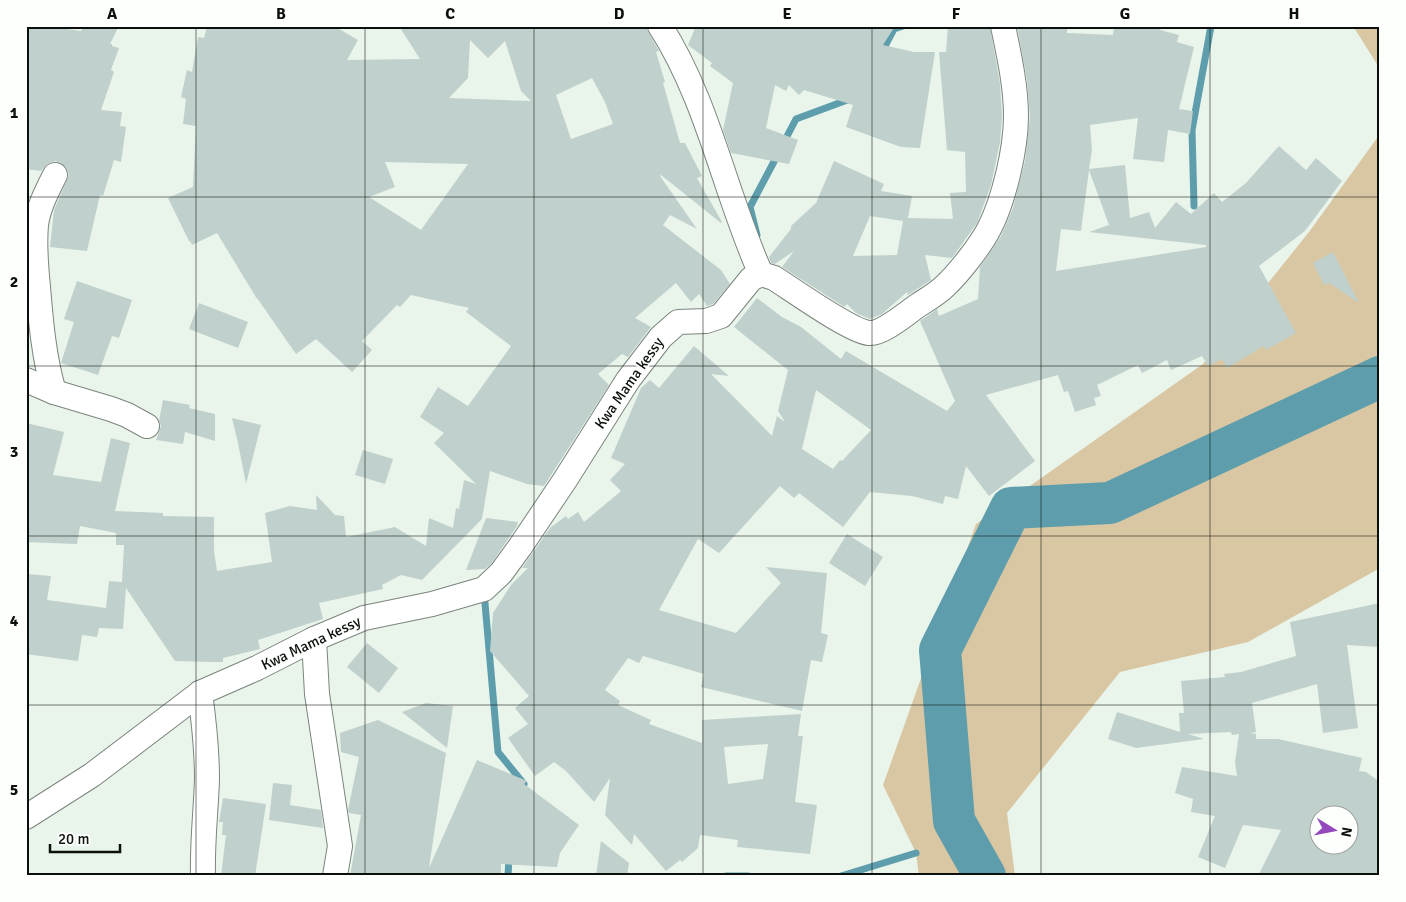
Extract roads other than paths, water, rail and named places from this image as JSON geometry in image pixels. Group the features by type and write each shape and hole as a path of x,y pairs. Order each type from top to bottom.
{"street":[{"path":"660,26 681,62 710,135 746,241 761,274 774,278 844,322 863,332 870,333 877,332 900,318 945,286 970,256 988,230 1000,202 1015,137 1016,115 1011,63 1003,26"},
{"path":"54,175 40,209 31,223 42,339 54,392"},
{"name":"Kwa Mama kessy","path":"26,817 92,775 200,693 257,668 314,638 364,618 432,604 484,589 502,573 520,548 628,380 661,337 678,322 706,321 721,316 751,279 761,274"},
{"path":"26,380 54,392 127,415 147,426"},
{"path":"314,638 317,694 340,846 335,876"},
{"path":"200,693 205,730 206,779 202,844 203,876"}],"waterway":[{"path":"884,53 886,44 894,29 903,26"},
{"path":"1194,206 1192,130 1211,26"},
{"path":"783,144 796,119 850,99"},
{"path":"757,235 750,207 778,154"},
{"path":"985,876 954,821 940,650 1011,508 1110,503 1380,377"},
{"path":"484,592 498,752 524,784"},
{"path":"841,876 916,853"},
{"path":"508,876 509,857"},
{"path":"726,876 748,876"}]}
